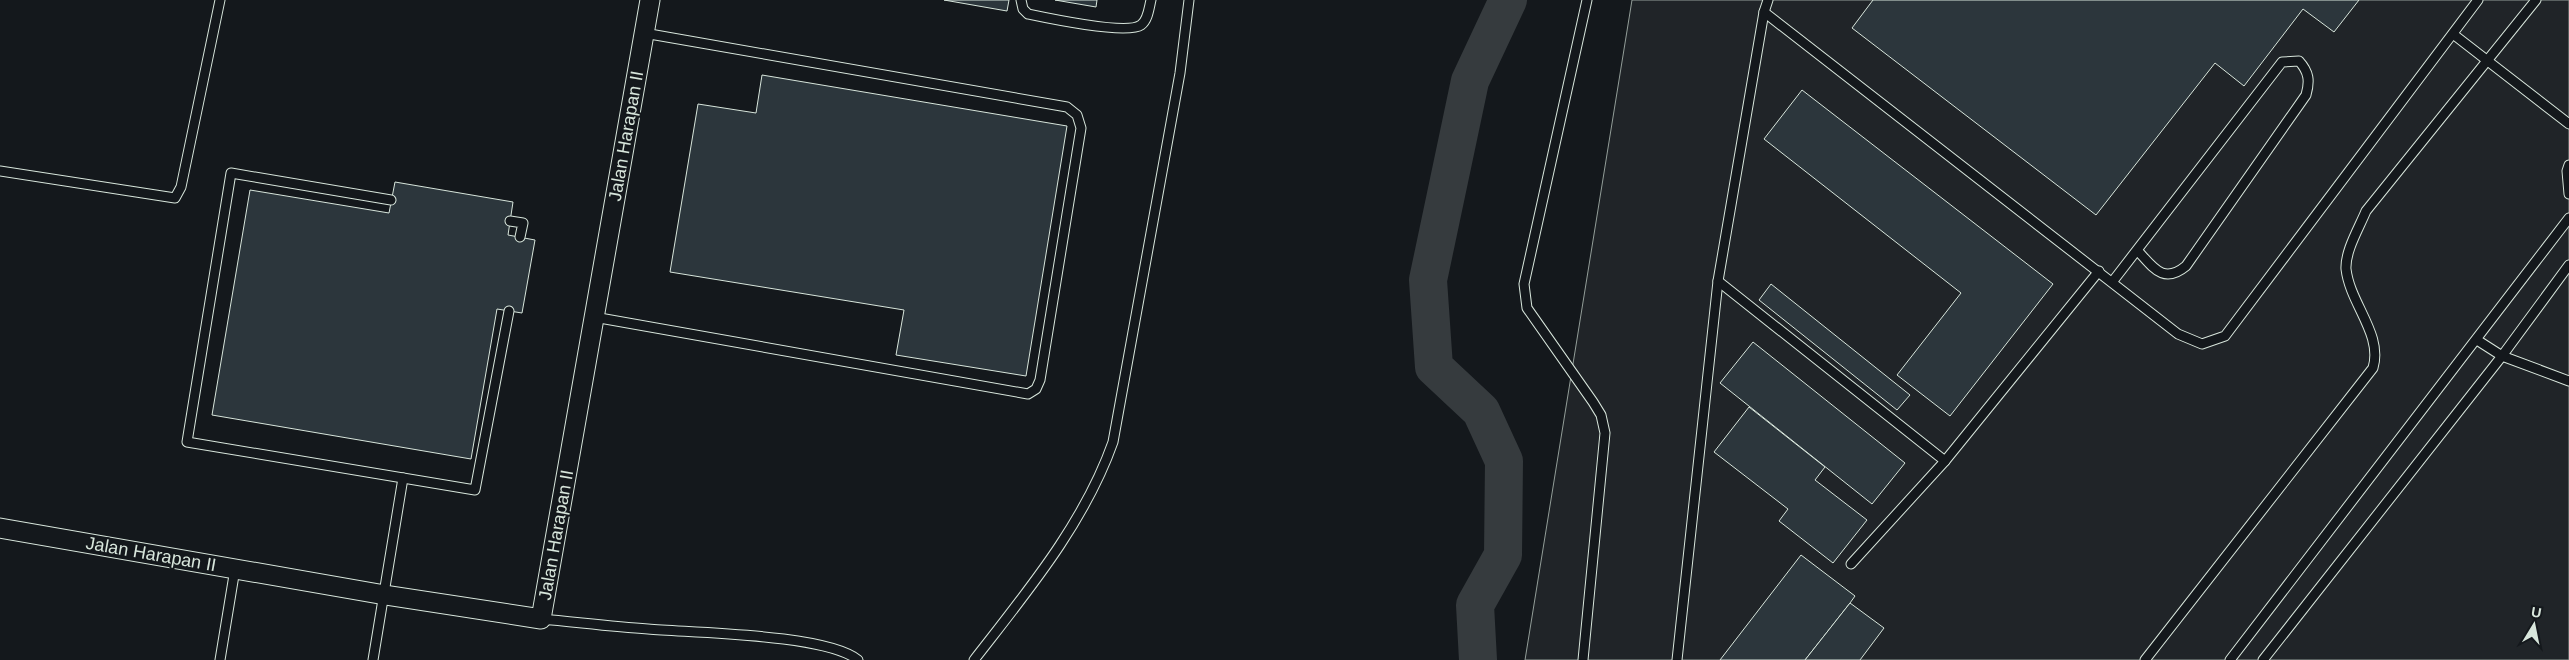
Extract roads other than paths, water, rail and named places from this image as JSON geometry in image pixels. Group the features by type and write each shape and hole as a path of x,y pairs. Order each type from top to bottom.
{"street":[{"name":"Jalan Harapan II","path":"0,528 385,595 541,619 650,0"}],"lane":[{"path":"0,171 175,198 181,187 220,0"},
{"path":"1021,0 1023,9 1028,14 1080,24 1131,29 1141,25 1148,16 1151,0"},
{"path":"974,660 1079,517 1106,462 1113,442 1180,72 1189,0"},
{"path":"1583,660 1605,438 1604,424 1593,402 1527,308 1524,284 1587,0"},
{"path":"1677,660 1718,281 1764,12 1768,0"},
{"path":"1764,12 2113,281 2178,334 2202,344 2225,336 2478,0"},
{"path":"2145,660 2373,368 2376,357 2375,343 2351,292 2346,267 2351,248 2366,211 2536,0"},
{"path":"594,317 1028,394 1036,389 1040,380 1081,128 1077,115 1067,107 644,33"},
{"path":"2453,34 2569,124"},
{"path":"2113,281 2282,62 2299,61 2304,67 2310,82 2306,95 2186,266 2177,274 2169,276 2157,270 2137,250"},
{"path":"2569,165 2567,171 2569,194"},
{"path":"392,200 231,172 187,442 475,490 509,311"},
{"path":"2230,660 2569,218"},
{"path":"510,221 522,223 520,237"},
{"path":"2263,660 2502,356 2569,265"},
{"path":"1851,564 1945,461 2099,271"},
{"path":"1718,281 1945,461"},
{"path":"2477,340 2502,356 2569,381"},
{"path":"373,660 403,478"},
{"path":"220,660 235,569"},
{"path":"541,619 640,629 792,640 840,650 858,660"}],"waterway":[{"path":"1478,660 1475,605 1503,555 1504,461 1481,411 1434,367 1428,280 1470,81 1508,0"}]}
